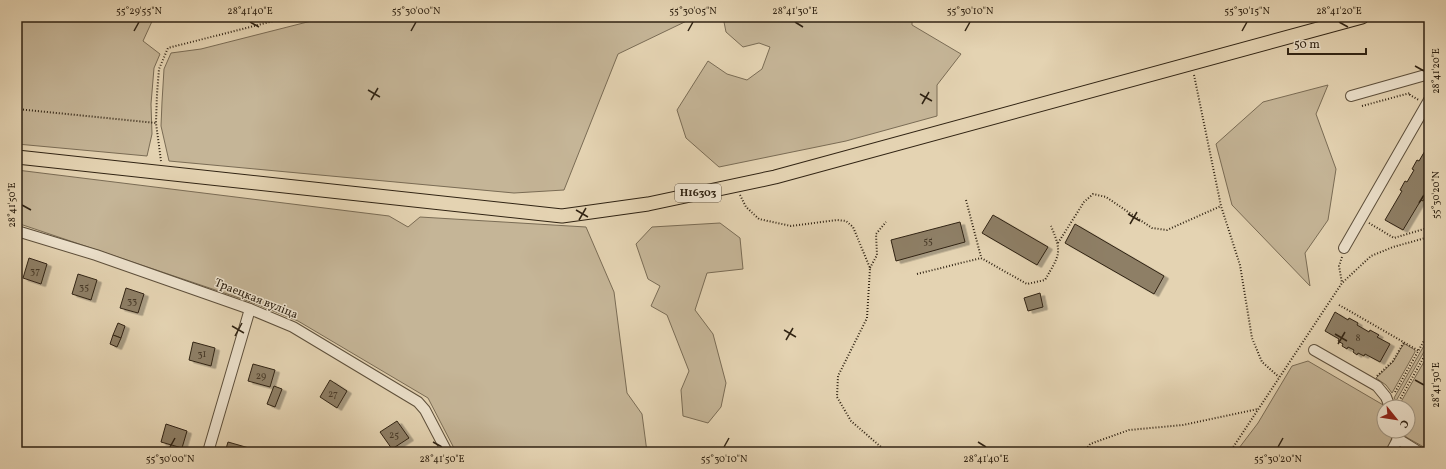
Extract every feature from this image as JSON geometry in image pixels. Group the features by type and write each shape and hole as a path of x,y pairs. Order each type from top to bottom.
{"main road":[{"name":"Н16303","path":"17,157 562,216 648,204 782,175 1362,17"}],"street":[{"path":"1351,96 1429,74"},
{"path":"1344,248 1429,100"},
{"name":"Траецкая вуліца","path":"17,231 96,255 250,309 293,327 418,402 425,410 447,452"},
{"path":"208,452 250,309"},
{"path":"1314,350 1376,386 1387,399"},
{"path":"1390,452 1395,439"},
{"path":"1402,439 1419,452"}],"path":[{"path":"162,173 156,123 157,94 159,69 168,48 289,17"},
{"path":"1192,64 1222,206 1240,265 1252,338 1262,362 1279,377"},
{"path":"1362,106 1410,93"},
{"path":"17,109 156,123"},
{"path":"735,186 746,207 759,219 791,226 836,220 846,221 852,227 870,268"},
{"path":"1058,243 1084,202 1093,194 1106,197 1152,228 1167,230 1222,206"},
{"path":"966,200 981,258"},
{"path":"1361,219 1394,238 1424,229 1429,221"},
{"path":"883,452 881,447 851,422 837,397 838,376 867,318 870,268 877,255 876,234 886,222"},
{"path":"916,274 981,258 1027,284 1045,280 1058,256 1058,243 1051,226"},
{"path":"1230,452 1342,283 1371,256 1393,247 1429,237"},
{"path":"1342,283 1339,266 1344,248"},
{"path":"1339,305 1419,351"},
{"path":"1394,399 1429,332"},
{"path":"1374,378 1393,361 1404,342"},
{"path":"1395,399 1429,348"},
{"path":"1084,452 1090,444 1129,430 1183,425 1259,409"}],"shaded area":[{"path":"17,17 154,17 143,41 160,54 154,68 151,104 152,134 147,156 17,144"},
{"path":"327,17 695,17 618,54 564,190 514,193 169,161 161,126 164,69 171,53 201,49"},
{"path":"723,17 912,17 912,25 961,54 937,85 937,116 846,141 719,167 686,138 677,110 708,61 727,74 747,80 762,69 770,47 759,43 743,47 726,32"},
{"path":"1328,85 1316,114 1336,169 1328,220 1305,253 1310,286 1232,205 1216,144 1263,102"},
{"path":"17,170 389,216 408,227 420,217 586,227 614,292 627,393 642,414 647,452 456,452 428,398 298,321 251,302 17,223"},
{"path":"720,223 740,238 743,269 707,273 695,310 713,334 726,383 721,407 708,423 683,416 681,390 689,371 667,315 651,306 660,286 648,279 636,244 652,227"},
{"path":"1429,337 1429,343 1397,399 1394,398"},
{"path":"1405,344 1415,350 1415,352 1392,393 1386,385 1376,378 1393,362"},
{"path":"1429,353 1429,450 1410,439 1416,439 1416,399 1403,399"},
{"path":"1308,361 1376,401 1376,439 1391,439 1385,452 1257,452 1256,449 1236,452 1258,423 1292,366"}],"building":[{"path":"1429,144 1429,195 1428,197 1426,196 1423,201 1421,200 1403,230 1385,220 1402,191 1400,190 1405,181 1407,182 1414,170 1412,169 1417,160 1419,161"},
{"path":"993,215 1048,247 1037,265 982,233"},
{"path":"960,222 965,242 896,261 891,240"},
{"path":"1075,224 1164,276 1154,294 1065,243"},
{"path":"29,258 47,264 41,284 23,278"},
{"path":"78,274 97,280 91,300 72,294"},
{"path":"126,288 144,294 138,313 120,308"},
{"path":"1040,293 1043,307 1028,311 1024,298"},
{"path":"1335,312 1348,320 1349,318 1358,323 1357,325 1369,332 1370,330 1379,335 1377,337 1390,344 1380,362 1365,354 1364,356 1358,353 1357,355 1353,352 1354,350 1348,347 1347,349 1342,346 1343,344 1338,341 1339,339 1325,331"},
{"path":"118,323 125,326 121,338 113,335"},
{"path":"113,335 121,338 117,347 110,344"},
{"path":"193,342 215,348 211,366 189,360"},
{"path":"253,364 275,370 270,387 248,381"},
{"path":"330,380 347,391 337,408 320,397"},
{"path":"274,386 282,389 275,407 267,404"},
{"path":"397,421 409,438 392,449 380,432"},
{"path":"166,424 187,431 182,448 161,442"},
{"path":"228,442 249,448 248,452 225,452"}]}
